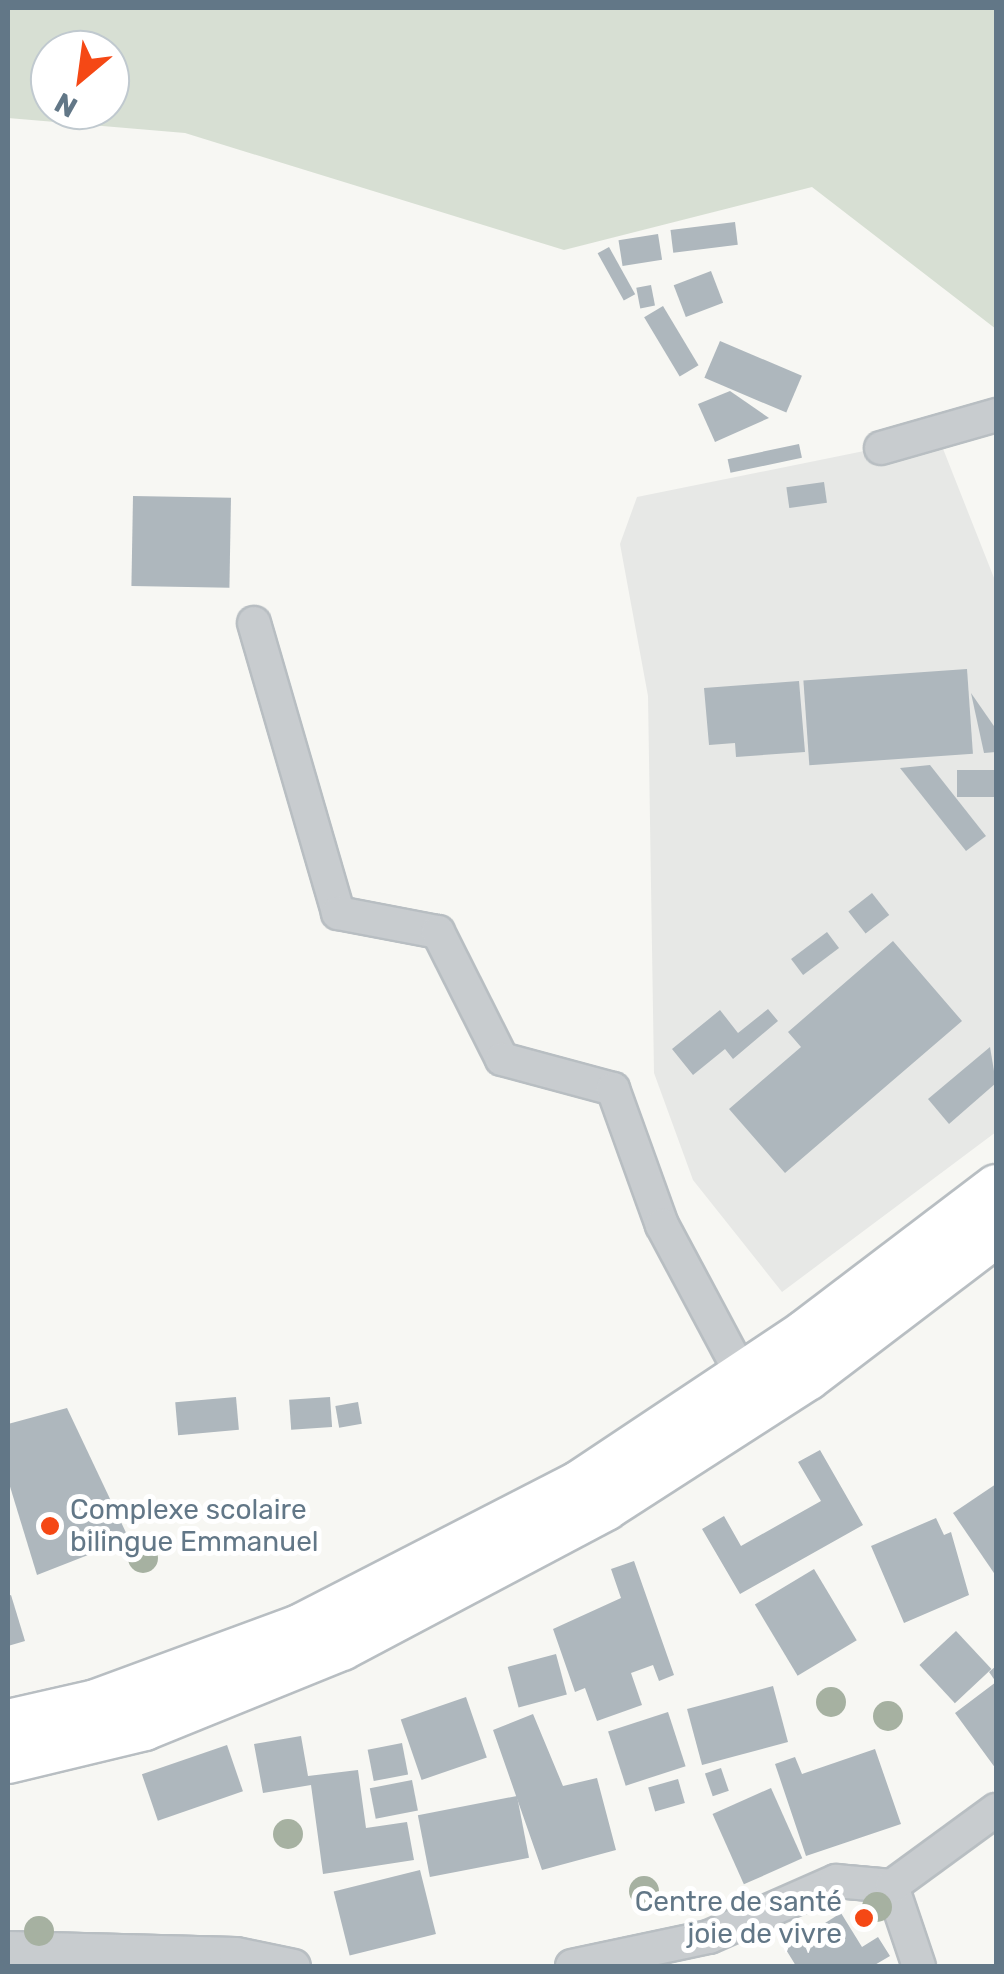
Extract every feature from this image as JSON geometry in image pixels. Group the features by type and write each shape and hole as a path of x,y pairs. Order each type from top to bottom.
{"main road":[{"path":"8,1722 94,1702 299,1627 579,1483 742,1374 996,1187"},
{"path":"8,1760 144,1727 376,1629 605,1507 807,1377 996,1233"}],"street":[{"path":"881,448 996,414"},
{"path":"254,622 338,914 438,932 502,1059 613,1090 662,1225 742,1374"},
{"path":"572,1966 708,1937 836,1881 892,1886 996,1810"},
{"path":"892,1886 919,1966"},
{"path":"8,1948 287,1965"}],"shaded area":[{"path":"8,8 996,8 996,329 812,187 564,250 185,133 130,128 130,30 30,30 30,120 8,118"},
{"path":"938,436 996,583 996,1132 782,1292 693,1180 654,1073 648,696 620,544 637,497"}],"building":[{"path":"735,222 738,245 673,253 670,230"},
{"path":"658,234 662,260 623,266 618,240"},
{"path":"609,247 635,294 624,301 598,253"},
{"path":"711,271 723,303 686,317 674,285"},
{"path":"651,285 655,306 640,308 636,288"},
{"path":"663,306 699,365 680,376 644,317"},
{"path":"720,341 802,376 786,413 704,378"},
{"path":"730,391 769,418 715,442 698,404"},
{"path":"799,444 802,458 731,473 728,459"},
{"path":"824,482 827,503 789,508 786,487"},
{"path":"133,496 231,498 229,588 131,586"},
{"path":"967,669 973,754 809,765 803,680"},
{"path":"799,681 805,752 736,757 735,743 709,745 704,688"},
{"path":"971,693 996,729 996,752 984,753"},
{"path":"930,765 986,836 966,851 900,768"},
{"path":"957,770 996,770 996,797 957,797"},
{"path":"872,893 889,915 866,934 848,911"},
{"path":"827,932 839,948 803,975 791,959"},
{"path":"893,941 962,1021 785,1173 729,1109 801,1047 788,1032"},
{"path":"768,1009 778,1021 733,1059 725,1049 693,1075 672,1049 720,1010 738,1033"},
{"path":"990,1047 996,1083 949,1124 928,1099"},
{"path":"236,1397 239,1430 178,1435 175,1402"},
{"path":"330,1397 332,1427 291,1430 289,1400"},
{"path":"358,1402 362,1424 339,1428 335,1406"},
{"path":"67,1408 129,1539 37,1575 8,1480 8,1424"},
{"path":"820,1450 863,1525 740,1594 702,1529 724,1516 741,1546 821,1501 798,1462"},
{"path":"996,1484 996,1576 953,1513"},
{"path":"936,1518 944,1535 951,1532 969,1595 904,1623 871,1546"},
{"path":"634,1561 674,1675 659,1681 653,1665 631,1673 642,1705 597,1721 585,1688 575,1692 553,1629 621,1598 611,1569"},
{"path":"814,1569 857,1640 798,1676 755,1605"},
{"path":"11,1595 25,1641 8,1646 8,1596"},
{"path":"956,1631 991,1669 955,1703 919,1665"},
{"path":"556,1654 567,1695 519,1708 508,1667"},
{"path":"996,1682 996,1769 955,1713"},
{"path":"773,1686 788,1742 702,1765 687,1709"},
{"path":"466,1697 487,1758 422,1780 401,1719"},
{"path":"668,1712 686,1766 626,1786 608,1731"},
{"path":"533,1714 563,1786 597,1778 616,1850 542,1870 493,1730"},
{"path":"301,1736 308,1776 358,1770 366,1828 407,1822 414,1860 323,1874 311,1785 263,1793 254,1744"},
{"path":"402,1743 408,1774 374,1781 368,1750"},
{"path":"227,1745 243,1791 158,1821 142,1774"},
{"path":"875,1749 901,1824 806,1856 775,1764 795,1757 802,1774"},
{"path":"721,1768 729,1791 713,1796 705,1774"},
{"path":"678,1779 685,1803 655,1812 648,1788"},
{"path":"412,1780 418,1810 376,1819 370,1788"},
{"path":"771,1788 802,1858 744,1884 713,1814"},
{"path":"517,1796 529,1858 430,1877 418,1815"},
{"path":"420,1870 436,1934 350,1956 334,1892"},
{"path":"841,1913 862,1947 878,1937 890,1956 873,1966 796,1966 785,1948"}],"place":[{"name":"Complexe scolaire bilingue Emmanuel","path":"50,1526"},
{"name":"Centre de santé joie de vivre","path":"864,1918"}]}
